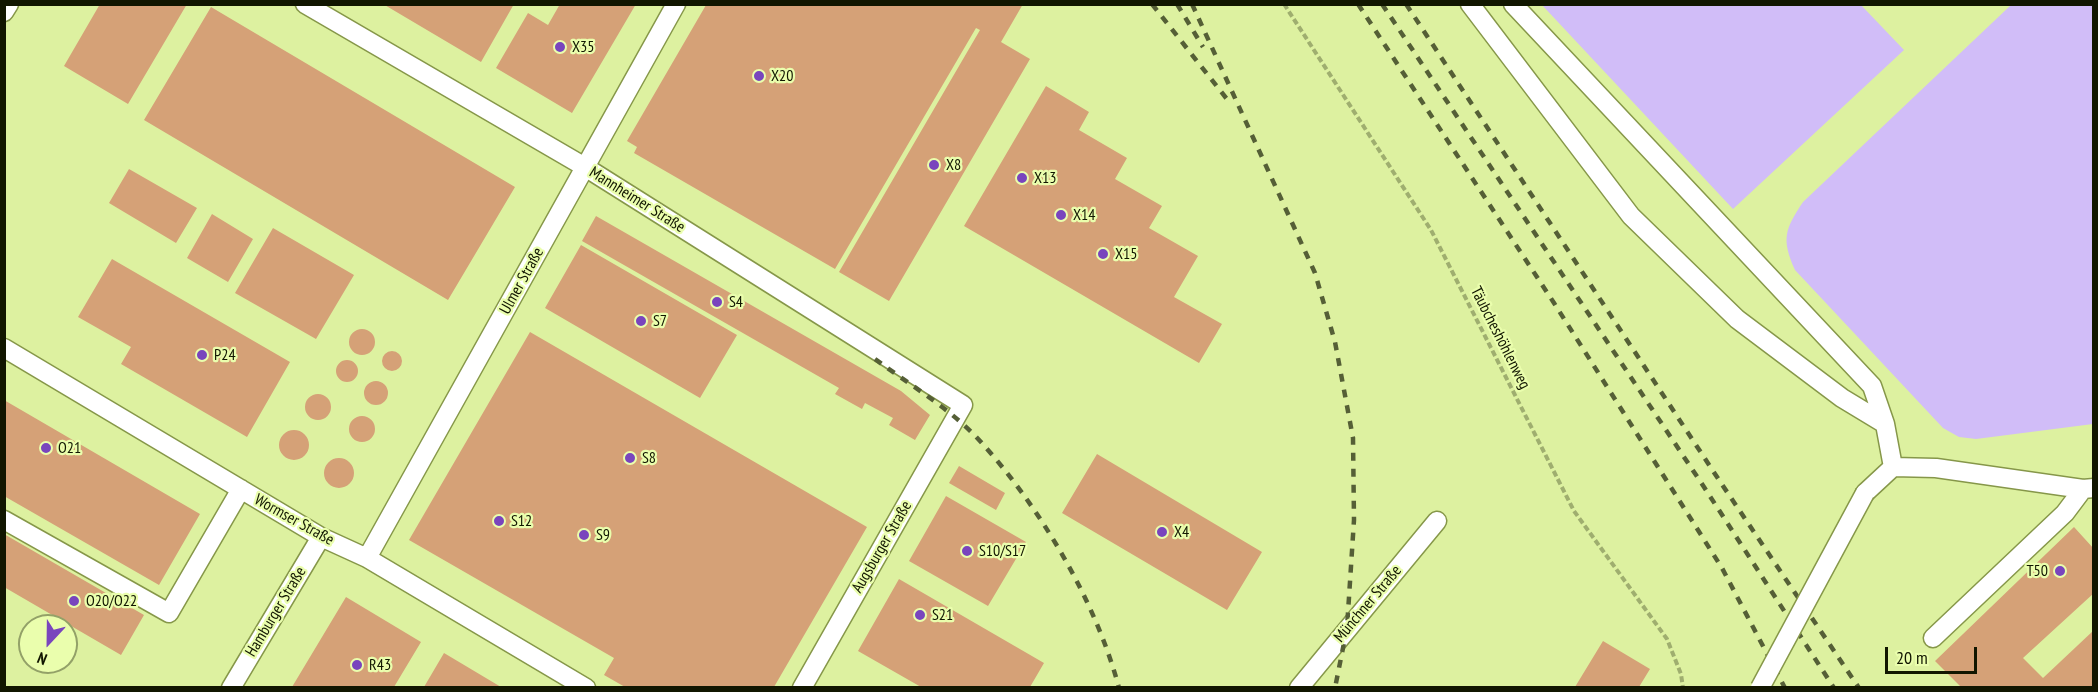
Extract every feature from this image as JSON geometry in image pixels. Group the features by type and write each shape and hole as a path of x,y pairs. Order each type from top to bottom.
{"lane":[{"path":"4,12 9,4"},
{"name":"Ulmer Straße","path":"368,558 676,4"},
{"path":"1470,4 1631,216 1737,319 1842,398 1885,424"},
{"path":"1513,4 1872,386 1885,424 1893,467"},
{"name":"Mannheimer Straße","path":"314,7 585,167 963,405"},
{"name":"Wormser Straße","path":"4,348 321,537 368,558 586,687"},
{"name":"Augsburger Straße","path":"802,687 963,405"},
{"path":"1760,687 1865,493 1893,467 1936,468 2088,488"},
{"path":"1933,638 2065,513 2088,488"},
{"path":"4,520 169,613 241,489"},
{"name":"Münchner Straße","path":"1305,685 1437,521"},
{"name":"Hamburger Straße","path":"231,687 321,537"}],"path":[{"name":"Täubcheshöhlenweg","path":"1284,4 1431,230 1574,511 1667,639 1681,674 1683,687"}],"shaded area":[{"path":"1542,5 1861,5 1904,50 1733,209"},
{"path":"2011,5 2093,5 2093,424 1976,439 1959,437 1943,428 1795,270 1788,250 1787,234 1803,202"}],"building":[{"path":"100,4 187,4 128,104 64,66"},
{"path":"383,4 514,4 481,62"},
{"name":"X35","path":"560,4 636,4 572,113 496,68 528,13 548,25"},
{"path":"1023,4 1001,42 1030,59 889,301 839,272 980,30 976,28 835,269 634,153 637,147 627,141 706,5"},
{"path":"211,7 515,187 448,300 144,120"},
{"path":"1046,86 1089,112 1079,130 1127,158 1115,179 1162,206 1149,228 1198,256 1174,297 1222,324 1199,363 964,226"},
{"path":"129,169 197,208 176,243 109,203"},
{"path":"212,214 253,239 228,282 187,258"},
{"name":"S4","path":"596,216 901,391 930,415 915,440 889,425 893,418 865,403 862,409 835,394 839,388 582,241"},
{"path":"273,228 354,275 316,339 235,293"},
{"name":"S7","path":"581,245 737,335 700,398 545,308"},
{"name":"P24","path":"112,259 290,362 247,437 121,364 131,347 78,317"},
{"path":"362,329 371,333 375,342 371,351 362,355 353,351 349,342 353,333"},
{"path":"530,332 867,527 774,687 625,687 604,675 614,658 409,540"},
{"path":"392,351 399,354 402,361 399,368 392,371 385,368 382,361 385,354"},
{"path":"343,360 351,360 358,367 358,375 351,382 343,382 336,375 336,367"},
{"path":"376,381 385,384 388,393 385,402 376,405 367,402 364,393 367,384"},
{"path":"318,394 327,398 331,407 327,416 318,420 309,416 305,407 309,398"},
{"name":"O21","path":"4,400 200,514 159,585 4,496"},
{"path":"362,416 371,420 375,429 371,438 362,442 353,438 349,429 353,420"},
{"path":"294,430 305,434 309,445 305,456 294,460 283,456 279,445 283,434"},
{"name":"X4","path":"1097,454 1262,552 1227,610 1062,513"},
{"path":"339,458 350,462 354,473 350,484 339,488 328,484 324,473 328,462"},
{"path":"959,466 1005,493 996,510 949,483"},
{"name":"S10/S17","path":"946,496 1026,542 988,606 909,561"},
{"path":"2074,527 2094,549 2094,593 2023,658 2043,678 2094,630 2094,687 1961,687 1935,661"},
{"name":"O20/O22","path":"4,534 144,615 121,655 78,630 78,614 50,614 4,587"},
{"name":"S21","path":"899,579 1044,663 1030,687 921,687 858,651"},
{"name":"R43","path":"346,597 421,642 394,687 292,687"},
{"path":"1603,641 1650,669 1639,687 1575,687"},
{"path":"444,653 501,687 424,687"}],"railway":[{"path":"1152,4 1230,103"},
{"path":"1177,4 1203,47"},
{"path":"1192,4 1315,273 1335,342 1353,438 1354,520 1347,628 1335,688"},
{"path":"1358,4 1554,303 1722,568 1785,688"},
{"path":"1382,4 1704,487 1834,688"},
{"path":"1406,4 1719,480 1859,688"},
{"path":"875,359 969,429 1024,495 1081,589 1109,655 1119,688"}],"place":[{"name":"X35","path":"560,47"},
{"name":"X20","path":"759,76"},
{"name":"X8","path":"934,165"},
{"name":"X13","path":"1022,178"},
{"name":"X14","path":"1061,215"},
{"name":"X15","path":"1103,254"},
{"name":"S4","path":"717,302"},
{"name":"S7","path":"641,321"},
{"name":"P24","path":"202,355"},
{"name":"O21","path":"46,448"},
{"name":"S8","path":"630,458"},
{"name":"S12","path":"499,521"},
{"name":"X4","path":"1162,532"},
{"name":"S9","path":"584,535"},
{"name":"S10/S17","path":"967,551"},
{"name":"T50","path":"2060,571"},
{"name":"O20/O22","path":"74,601"},
{"name":"S21","path":"920,615"},
{"name":"R43","path":"357,665"}]}
